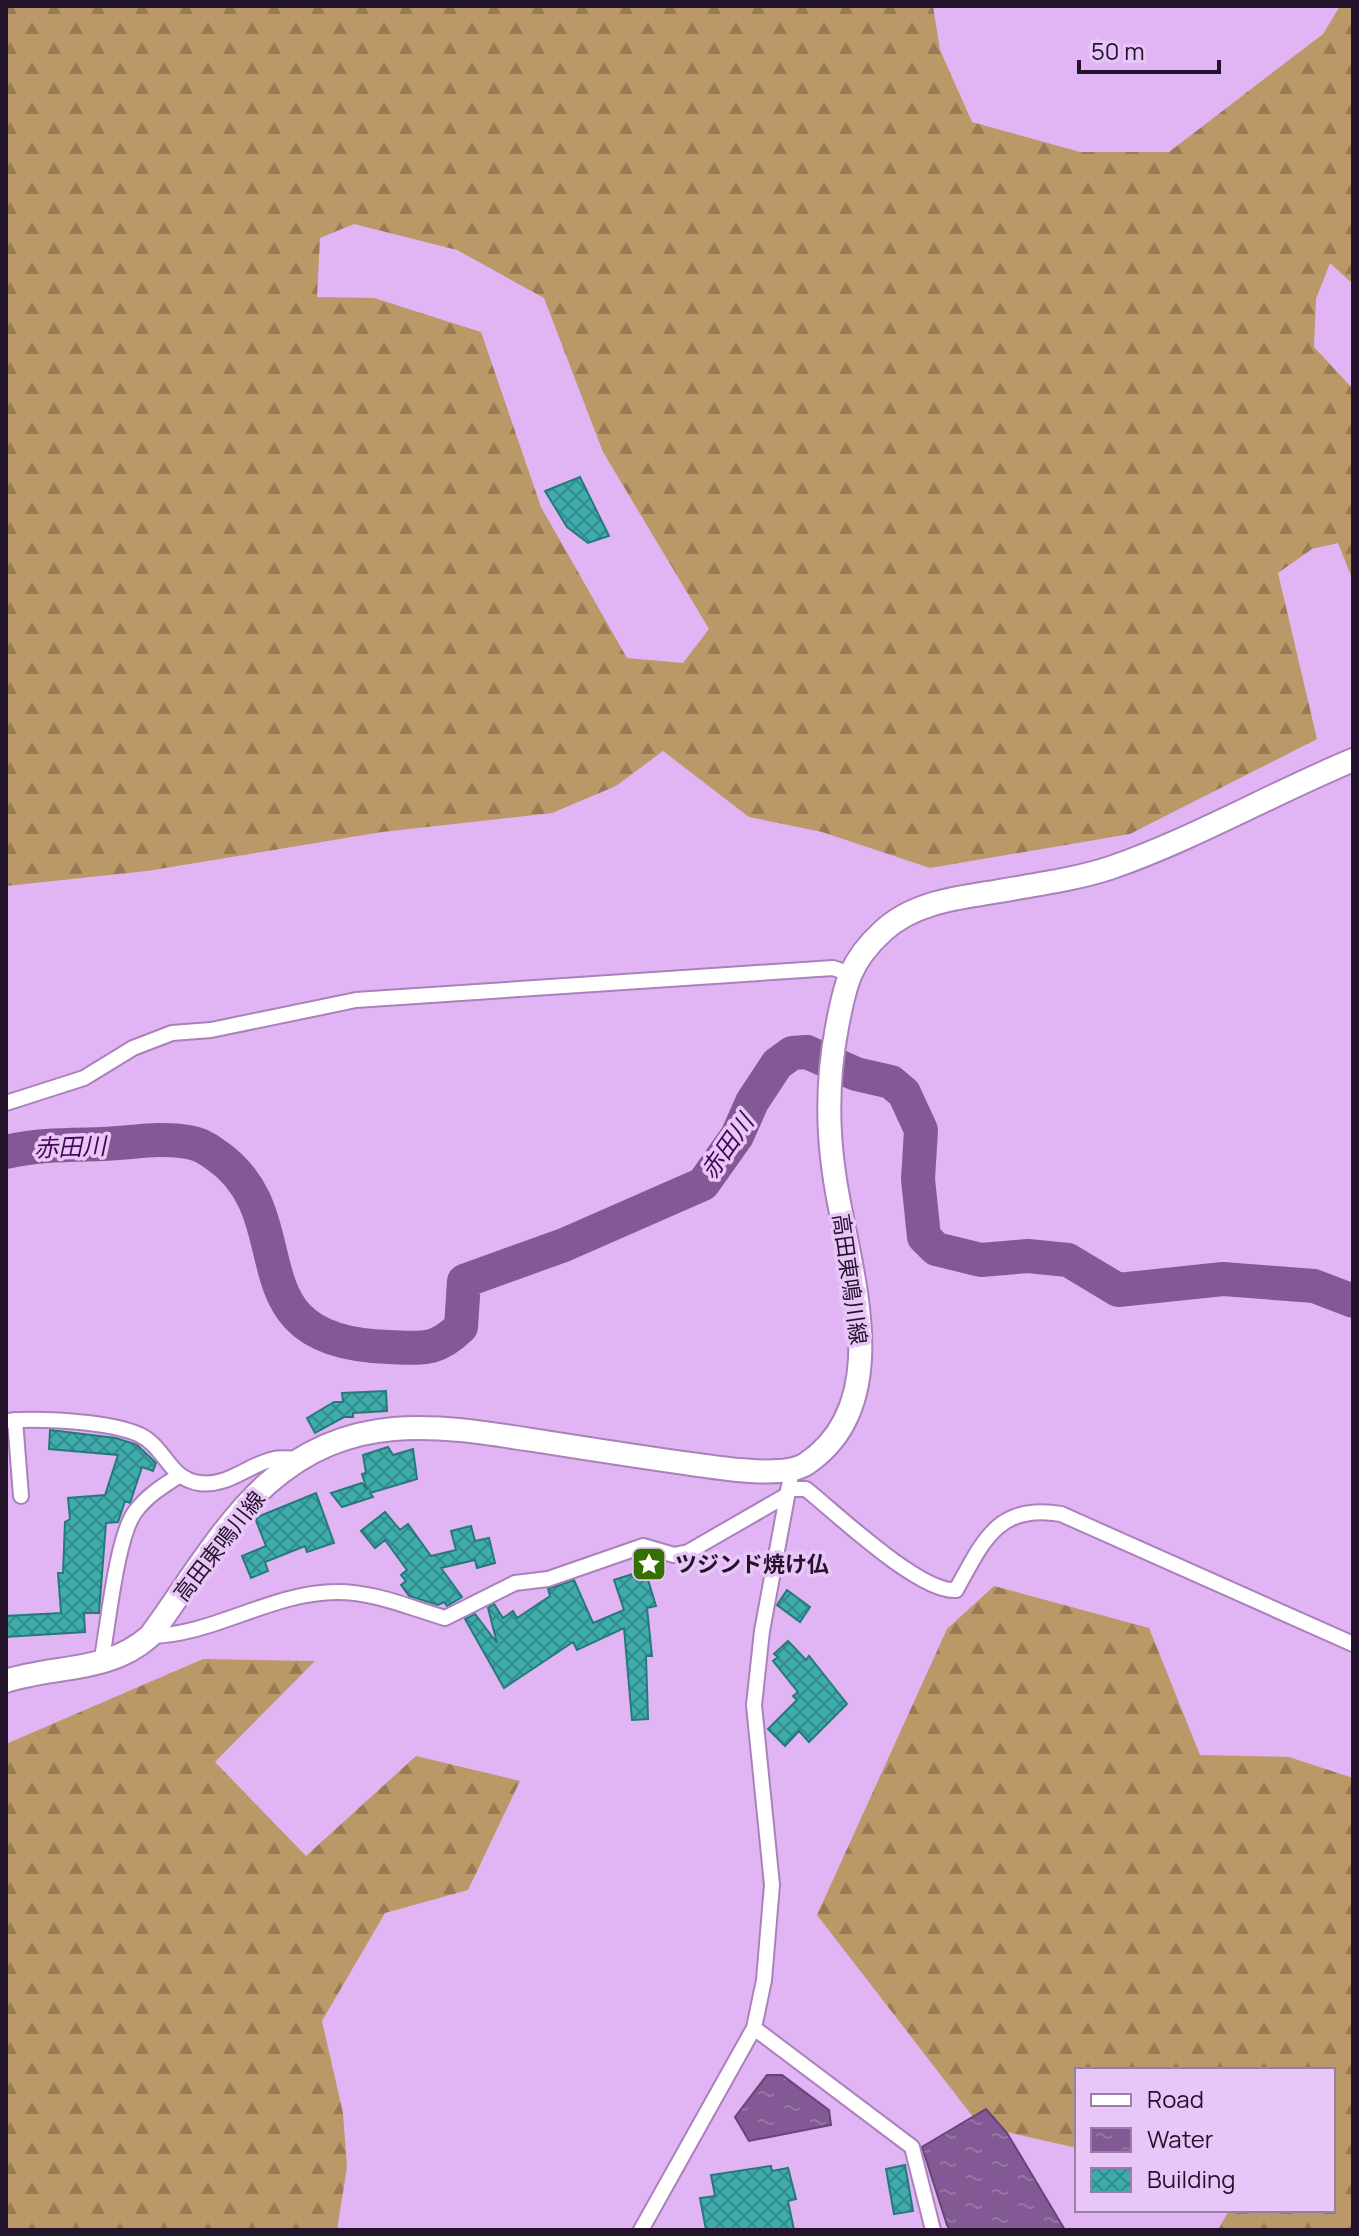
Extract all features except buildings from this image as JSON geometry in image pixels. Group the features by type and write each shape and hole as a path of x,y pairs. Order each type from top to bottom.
{"main road":[{"name":"高田東鳴川線","path":"6,1681 37,1671 101,1663 135,1650 150,1636 244,1509 268,1484 301,1459 346,1437 380,1429 444,1426 727,1469 789,1485 841,1428 852,1410 859,1383 858,1316 833,1169 831,1081 834,1042 848,973 888,926 932,904 1108,868 1162,848 1353,760"}],"street":[{"path":"6,1103 84,1078 133,1048 172,1033 211,1030 356,1000 833,968 848,973"},
{"path":"21,1496 10,1420 111,1428 140,1435 160,1449 177,1477"},
{"path":"101,1663 121,1547 133,1515 154,1491 177,1477 216,1484 274,1459 301,1459"},
{"path":"648,2228 754,2028 766,1964 772,1885 754,1705 762,1631 789,1485"},
{"path":"150,1636 176,1636 273,1604 333,1592 373,1594 445,1618 515,1583 548,1579 643,1546 674,1555 688,1552 789,1485 806,1489 920,1580 942,1591 956,1590 1000,1522 1020,1512 1042,1511 1061,1514 1353,1644"},
{"path":"754,2028 912,2147 933,2230"}],"green space":[{"path":"6,6 933,6 940,50 972,122 1080,152 1169,152 1323,34 1340,6 1353,6 1353,284 1330,263 1316,299 1314,347 1353,389 1353,581 1338,543 1312,549 1278,573 1317,739 1130,834 930,868 822,832 749,817 663,751 616,786 552,813 382,832 147,871 6,886","holes":["354,224 457,250 544,298 603,452 709,629 683,663 627,658 541,507 481,332 374,298 317,297 320,238"]},
{"path":"994,1586 1149,1628 1200,1755 1289,1757 1353,1778 1353,2230 1218,2230 1228,2212 1335,2212 1335,2068 1075,2068 1075,2148 980,2126 817,1915 947,1629"},
{"path":"203,1659 315,1661 215,1762 306,1856 416,1756 520,1781 468,1890 385,1913 322,2021 343,2113 347,2167 337,2230 6,2230 6,1744"}],"water":[{"path":"767,2075 782,2075 829,2110 831,2125 749,2141 735,2117"},
{"path":"986,2109 1007,2133 1065,2230 950,2230 922,2147"}],"waterway":[{"name":"赤田川","path":"6,1152 42,1146 156,1140 188,1142 203,1147 243,1181 259,1211 286,1301 306,1324 338,1340 389,1347 428,1347 444,1341 461,1327 464,1281 564,1245 703,1184 737,1136 752,1102 777,1064 792,1053 807,1052 856,1074 891,1082 904,1093 921,1130 918,1179 924,1237 936,1249 981,1260 1028,1256 1068,1260 1118,1290 1223,1279 1314,1286 1353,1301"}],"place":[{"name":"ツジンド焼け仏","path":"649,1564"}]}
